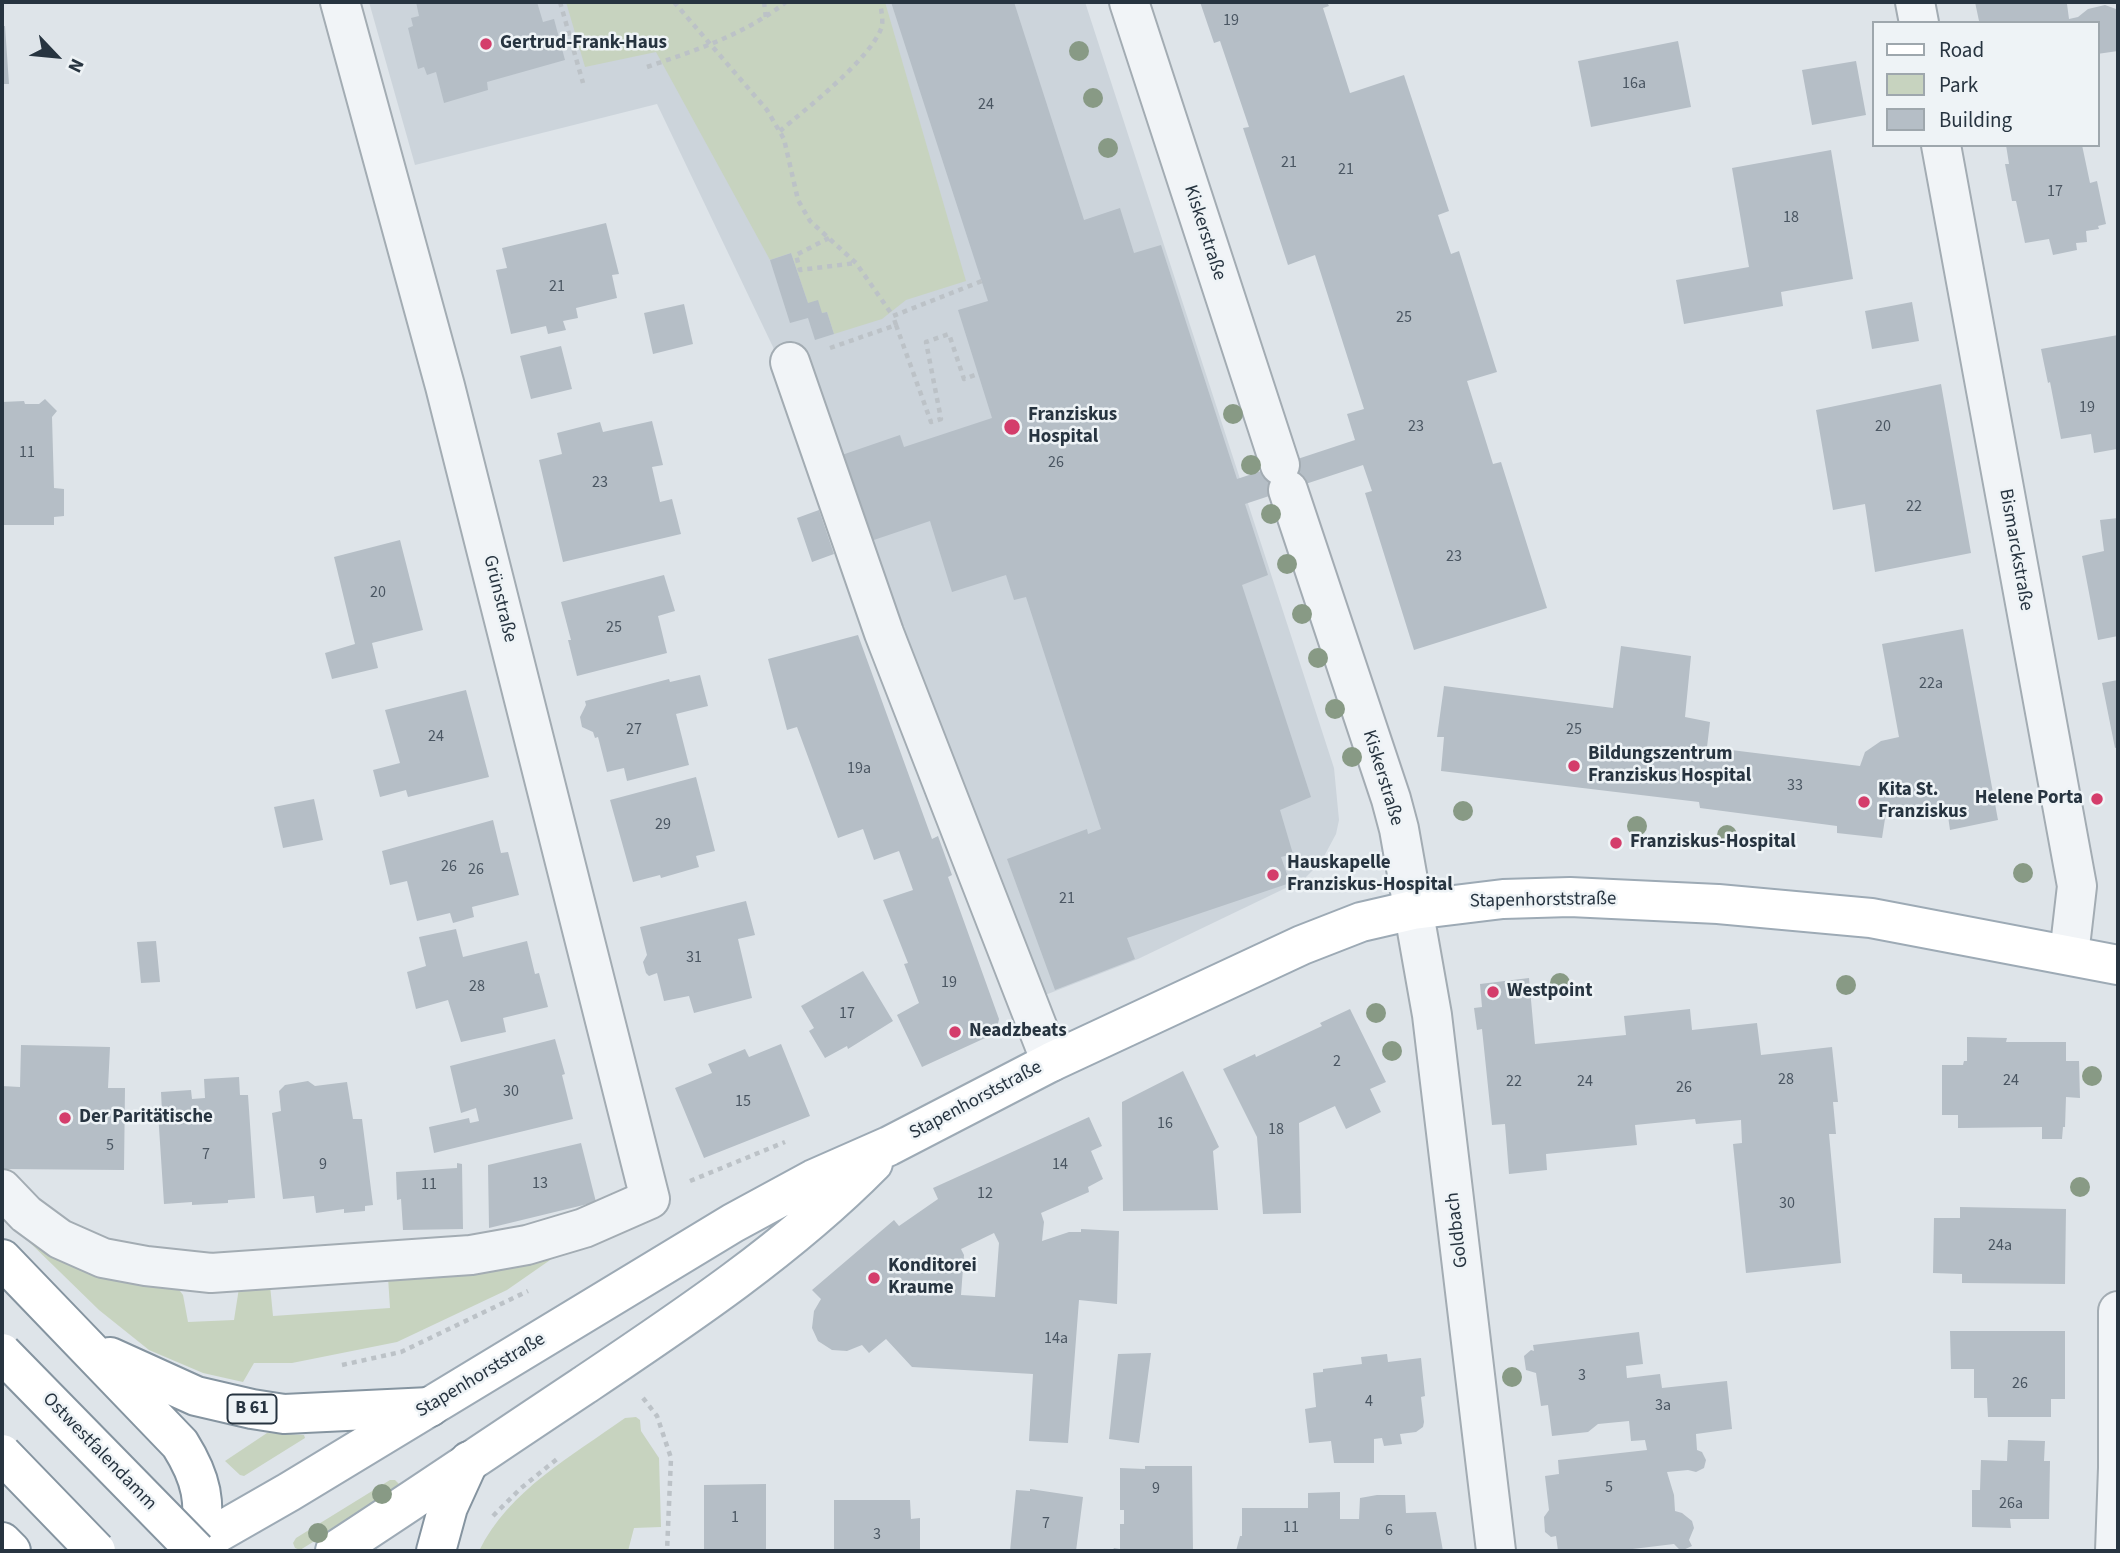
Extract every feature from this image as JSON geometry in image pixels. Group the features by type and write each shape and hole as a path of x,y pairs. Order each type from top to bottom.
{"main road":[{"name":"Stapenhorststraße","path":"195,1549 733,1223 814,1179 889,1146 1051,1062 1313,940 1361,922 1413,910 1503,899 1570,897 1718,904 1871,918 2118,965"},
{"name":"Stapenhorststraße","path":"335,1551 646,1343 730,1282 848,1189 889,1146"},
{"name":"B 61","path":"2,1259 180,1444 191,1462 204,1513 195,1549"},
{"name":"B 61","path":"86,1345 158,1381 197,1396 252,1409 284,1414 430,1407"},
{"name":"Ostwestfalendamm","path":"2,1353 195,1549"},
{"path":"2,1454 96,1551"},
{"path":"436,1551 448,1507 469,1461"},
{"path":"2,1542 11,1551"}],"street":[{"name":"Grünstraße","path":"2,1189 26,1214 60,1239 103,1258 211,1273 471,1255 527,1245 584,1228 649,1199 445,386 340,2"},
{"name":"Kiskerstraße","path":"1129,2 1391,799 1413,910"},
{"path":"1915,2 1919,21"},
{"name":"Bismarckstraße","path":"1941,147 2077,886 2069,956"},
{"path":"790,362 884,633 1051,1062"},
{"name":"Goldbach","path":"1413,910 1432,1015 1496,1551"},
{"path":"2115,1551 2118,1311"}],"path":[{"path":"560,2 583,83"},
{"path":"674,2 766,110 780,131 792,167 798,200 810,221 856,263 893,316 931,422 941,419 926,342 950,334 964,379 978,374"},
{"path":"764,2 766,18"},
{"path":"647,66 712,45 766,18 786,2"},
{"path":"780,131 833,86 868,49 882,27 880,2"},
{"path":"829,238 796,255 800,270 856,263"},
{"path":"893,316 982,282"},
{"path":"790,362 896,325"},
{"path":"639,1394 657,1416 671,1458 667,1551"}],"shaded area":[{"name":"Franziskus Hospital","path":"369,2 1085,2 1334,768 1339,820 1336,834 1321,862 1305,878 1292,885 1138,959 1009,1009 860,611 773,347 657,104 415,165"}],"green space":[{"path":"566,2 885,2 966,281 906,300 882,319 834,334 827,312 822,313 808,303 791,253 770,260 656,52 585,67"},
{"path":"20,1233 177,1287 183,1295 188,1322 234,1320 239,1288 270,1285 273,1316 390,1308 388,1277 551,1250 553,1258 507,1290 397,1342 292,1363 254,1363 243,1382 203,1373 149,1350 99,1310"},
{"path":"636,1417 640,1420 641,1431 659,1458 661,1527 634,1528 628,1551 479,1551 492,1529 524,1492 625,1418"},
{"path":"267,1433 304,1435 305,1438 244,1476 225,1461"},
{"path":"390,1480 399,1484 396,1491 300,1550 295,1548 293,1543 296,1538"}],"building":[{"name":"Gertrud-Frank-Haus","path":"416,2 537,2 543,22 554,19 565,60 487,82 488,90 444,103 436,72 427,75 424,67 418,69 408,28 413,26 411,18 419,16"},
{"path":"891,2 1014,2 1084,220 1120,208 1134,253 1161,245 1237,479 1355,440 1347,414 1364,409 1315,255 1288,265 1243,128 1249,127 1220,41 1214,43 1200,2 1327,2 1329,6 1323,8 1350,93 1404,75 1449,211 1438,215 1451,254 1459,251 1497,372 1467,381 1493,464 1501,462 1547,608 1414,650 1365,493 1372,491 1363,465 1245,504 1268,575 1242,585 1311,797 1280,810 1293,854 1281,857 1290,883 1127,938 1135,959 1055,990 1007,859 1087,829 1088,834 1101,829 1026,597 1014,600 1006,575 952,592 930,521 865,543 836,457 900,435 904,447 992,418 958,310 988,301"},
{"path":"1975,2 2073,2 2067,4 2069,19 2078,17 2088,9 2105,5 2116,9 2118,51 2099,54 2099,21 1979,21"},
{"path":"2,26 5,26 9,84 2,84"},
{"path":"1678,41 1691,107 1591,127 1578,61"},
{"path":"1856,61 1866,115 1812,125 1802,70"},
{"path":"2006,147 2082,147 2090,183 2097,181 2106,224 2098,226 2099,229 2086,231 2087,242 2076,243 2077,250 2053,255 2049,239 2025,243 2016,201 2012,201 2005,164 2009,164"},
{"path":"1831,150 1853,279 1781,292 1783,306 1684,324 1676,280 1749,267 1732,168"},
{"path":"606,223 619,274 612,275 617,298 576,308 578,318 563,321 566,330 548,334 546,326 511,334 496,270 507,268 502,248"},
{"path":"791,253 808,303 818,300 822,313 827,312 834,334 815,340 808,318 790,323 770,260"},
{"path":"1912,302 1919,341 1872,349 1865,311"},
{"path":"684,304 693,344 653,354 644,313"},
{"path":"2118,335 2118,445 2117,449 2094,453 2091,434 2061,439 2041,349"},
{"path":"561,346 572,389 531,399 520,356"},
{"path":"1941,384 1971,553 1875,572 1865,504 1833,510 1816,410"},
{"path":"45,399 57,411 52,417 54,488 64,489 64,516 54,517 54,525 2,525 2,402 24,401 25,404 39,404"},
{"path":"652,421 663,465 652,467 660,502 672,499 681,534 563,562 539,460 562,454 557,433 600,422 603,432"},
{"path":"819,510 834,554 812,562 797,518"},
{"path":"2118,518 2118,636 2098,640 2082,556 2104,551 2100,520"},
{"path":"400,540 423,630 372,643 378,668 332,679 325,653 355,644 334,557"},
{"path":"664,575 675,611 658,616 667,653 577,676 561,602"},
{"path":"1963,629 1998,820 1950,830 1947,809 1914,815 1913,809 1887,806 1882,838 1837,833 1837,826 1700,808 1699,802 1441,771 1444,737 1437,737 1444,686 1613,708 1621,646 1691,656 1685,717 1710,722 1707,747 1860,766 1865,752 1881,741 1899,737 1882,644"},
{"path":"858,635 932,839 938,836 952,875 948,877 999,1019 996,1033 922,1067 897,1015 919,1003 904,964 908,963 883,900 913,890 899,851 874,860 863,829 838,838 797,727 787,730 768,659"},
{"path":"700,675 708,706 676,714 689,765 627,781 624,768 607,772 598,737 595,738 593,732 582,727 580,717 586,705 585,701 669,679 670,682"},
{"path":"2118,680 2118,747 2115,748 2102,683"},
{"path":"466,690 489,777 408,797 406,790 380,797 373,770 400,763 385,710"},
{"path":"696,777 715,851 696,856 699,867 661,878 660,875 633,882 610,800"},
{"path":"314,799 323,840 283,848 274,807"},
{"path":"493,820 501,853 508,852 519,895 472,907 474,917 453,923 450,913 417,921 407,881 390,885 382,851"},
{"path":"746,901 755,935 738,939 752,998 694,1013 689,996 664,1001 657,973 649,976 646,973 643,962 647,955 640,927"},
{"path":"456,929 463,957 527,941 535,974 539,973 548,1007 503,1018 506,1032 461,1042 448,1000 416,1009 407,972 426,966 419,937"},
{"path":"156,941 160,982 141,983 137,942"},
{"path":"863,971 893,1021 848,1049 847,1046 825,1058 809,1031 814,1028 801,1006"},
{"path":"1529,978 1535,1044 1626,1035 1624,1016 1690,1009 1692,1030 1757,1023 1761,1055 1832,1047 1838,1102 1833,1102 1836,1134 1829,1134 1841,1263 1746,1273 1733,1144 1742,1143 1741,1120 1696,1124 1695,1119 1635,1125 1637,1145 1546,1154 1547,1170 1509,1174 1505,1124 1492,1125 1482,1029 1477,1030 1474,1008 1482,1007 1480,984"},
{"path":"1350,1009 1386,1082 1370,1089 1381,1112 1346,1129 1335,1106 1299,1123 1301,1213 1263,1214 1257,1137 1223,1069 1255,1054 1256,1057 1322,1026 1320,1023"},
{"path":"1967,1037 2007,1038 2006,1042 2066,1042 2066,1061 2079,1061 2080,1098 2066,1097 2062,1139 2042,1139 2042,1127 1958,1128 1958,1115 1942,1115 1942,1065 1963,1065 1964,1061 1967,1061"},
{"path":"555,1039 573,1119 434,1153 429,1127 469,1118 470,1123 479,1121 476,1108 461,1113 450,1066"},
{"path":"781,1044 810,1116 704,1158 675,1088 712,1073 708,1064 745,1049 749,1057"},
{"name":"Der Paritätische","path":"21,1045 110,1047 108,1088 125,1088 124,1170 4,1169 2,1086 20,1087"},
{"path":"1183,1071 1219,1147 1213,1151 1218,1210 1123,1211 1122,1102"},
{"path":"239,1077 240,1095 248,1095 255,1198 228,1200 228,1203 164,1204 158,1112 162,1112 161,1092 191,1090 192,1099 205,1098 204,1079"},
{"path":"308,1081 315,1086 347,1082 353,1119 362,1119 373,1205 365,1206 365,1211 344,1213 344,1209 316,1213 314,1196 283,1199 272,1113 281,1111 279,1091 285,1085"},
{"path":"1089,1117 1102,1146 1091,1151 1103,1179 1088,1187 1089,1192 1041,1213 1044,1222 1042,1241 1069,1232 1081,1232 1081,1229 1119,1231 1117,1304 1079,1300 1068,1443 1029,1441 1033,1374 912,1367 886,1339 869,1353 862,1345 847,1351 832,1350 818,1341 812,1328 814,1311 821,1299 812,1290 894,1220 899,1226 938,1199 933,1188","holes":["994,1233 999,1243 995,1297 961,1295 964,1255 961,1249"]},
{"path":"581,1143 596,1202 489,1228 488,1165"},
{"path":"457,1163 462,1164 463,1229 403,1230 401,1199 397,1200 396,1172 457,1168"},
{"path":"1960,1207 2066,1209 2065,1284 1962,1283 1962,1274 1933,1273 1934,1218 1960,1218"},
{"path":"1950,1331 2065,1331 2065,1399 2051,1399 2051,1417 1988,1417 1987,1398 1974,1398 1974,1369 1951,1369"},
{"path":"1639,1332 1643,1364 1626,1366 1627,1378 1660,1374 1662,1388 1727,1381 1732,1429 1696,1434 1697,1450 1702,1452 1706,1460 1704,1468 1696,1472 1667,1472 1674,1495 1675,1511 1692,1521 1694,1528 1689,1540 1692,1546 1681,1551 1674,1544 1616,1551 1558,1551 1556,1536 1551,1537 1545,1532 1544,1517 1549,1510 1545,1476 1559,1474 1558,1460 1647,1450 1645,1440 1631,1441 1629,1421 1598,1424 1588,1432 1552,1436 1548,1405 1541,1406 1536,1373 1526,1370 1524,1356 1531,1350 1534,1351 1533,1345"},
{"path":"1151,1353 1139,1443 1109,1439 1118,1354"},
{"path":"1387,1354 1388,1362 1421,1358 1425,1396 1421,1397 1423,1427 1416,1432 1400,1434 1402,1444 1384,1446 1382,1438 1374,1439 1374,1463 1334,1463 1331,1441 1309,1443 1305,1409 1316,1407 1313,1373 1323,1372 1323,1369 1362,1364 1361,1357"},
{"path":"2008,1440 2045,1441 2044,1461 2050,1461 2049,1519 2010,1519 2011,1528 1972,1527 1972,1490 1980,1490 1981,1460 2007,1461"},
{"path":"1145,1466 1192,1466 1193,1551 1112,1551 1114,1548 1120,1549 1120,1524 1124,1524 1124,1510 1120,1510 1120,1468 1145,1469"},
{"path":"766,1484 766,1551 704,1551 704,1485"},
{"path":"1030,1489 1083,1497 1076,1551 1010,1551 1016,1490"},
{"path":"1340,1492 1340,1519 1359,1519 1360,1498 1377,1495 1405,1495 1406,1513 1436,1512 1443,1551 1236,1551 1242,1536 1242,1508 1308,1508 1308,1493"},
{"path":"834,1500 910,1500 911,1519 920,1518 920,1551 834,1551"}],"place":[{"name":"Gertrud-Frank-Haus","path":"486,44"},
{"name":"Franziskus Hospital","path":"1012,427"},
{"name":"Bildungszentrum Franziskus Hospital","path":"1574,766"},
{"name":"Helene Porta","path":"2097,799"},
{"name":"Kita St. Franziskus","path":"1864,802"},
{"name":"Franziskus-Hospital","path":"1616,843"},
{"name":"Hauskapelle Franziskus-Hospital","path":"1273,875"},
{"name":"Westpoint","path":"1493,992"},
{"name":"Neadzbeats","path":"955,1032"},
{"name":"Der Paritätische","path":"65,1118"},
{"name":"Konditorei Kraume","path":"874,1278"}]}
